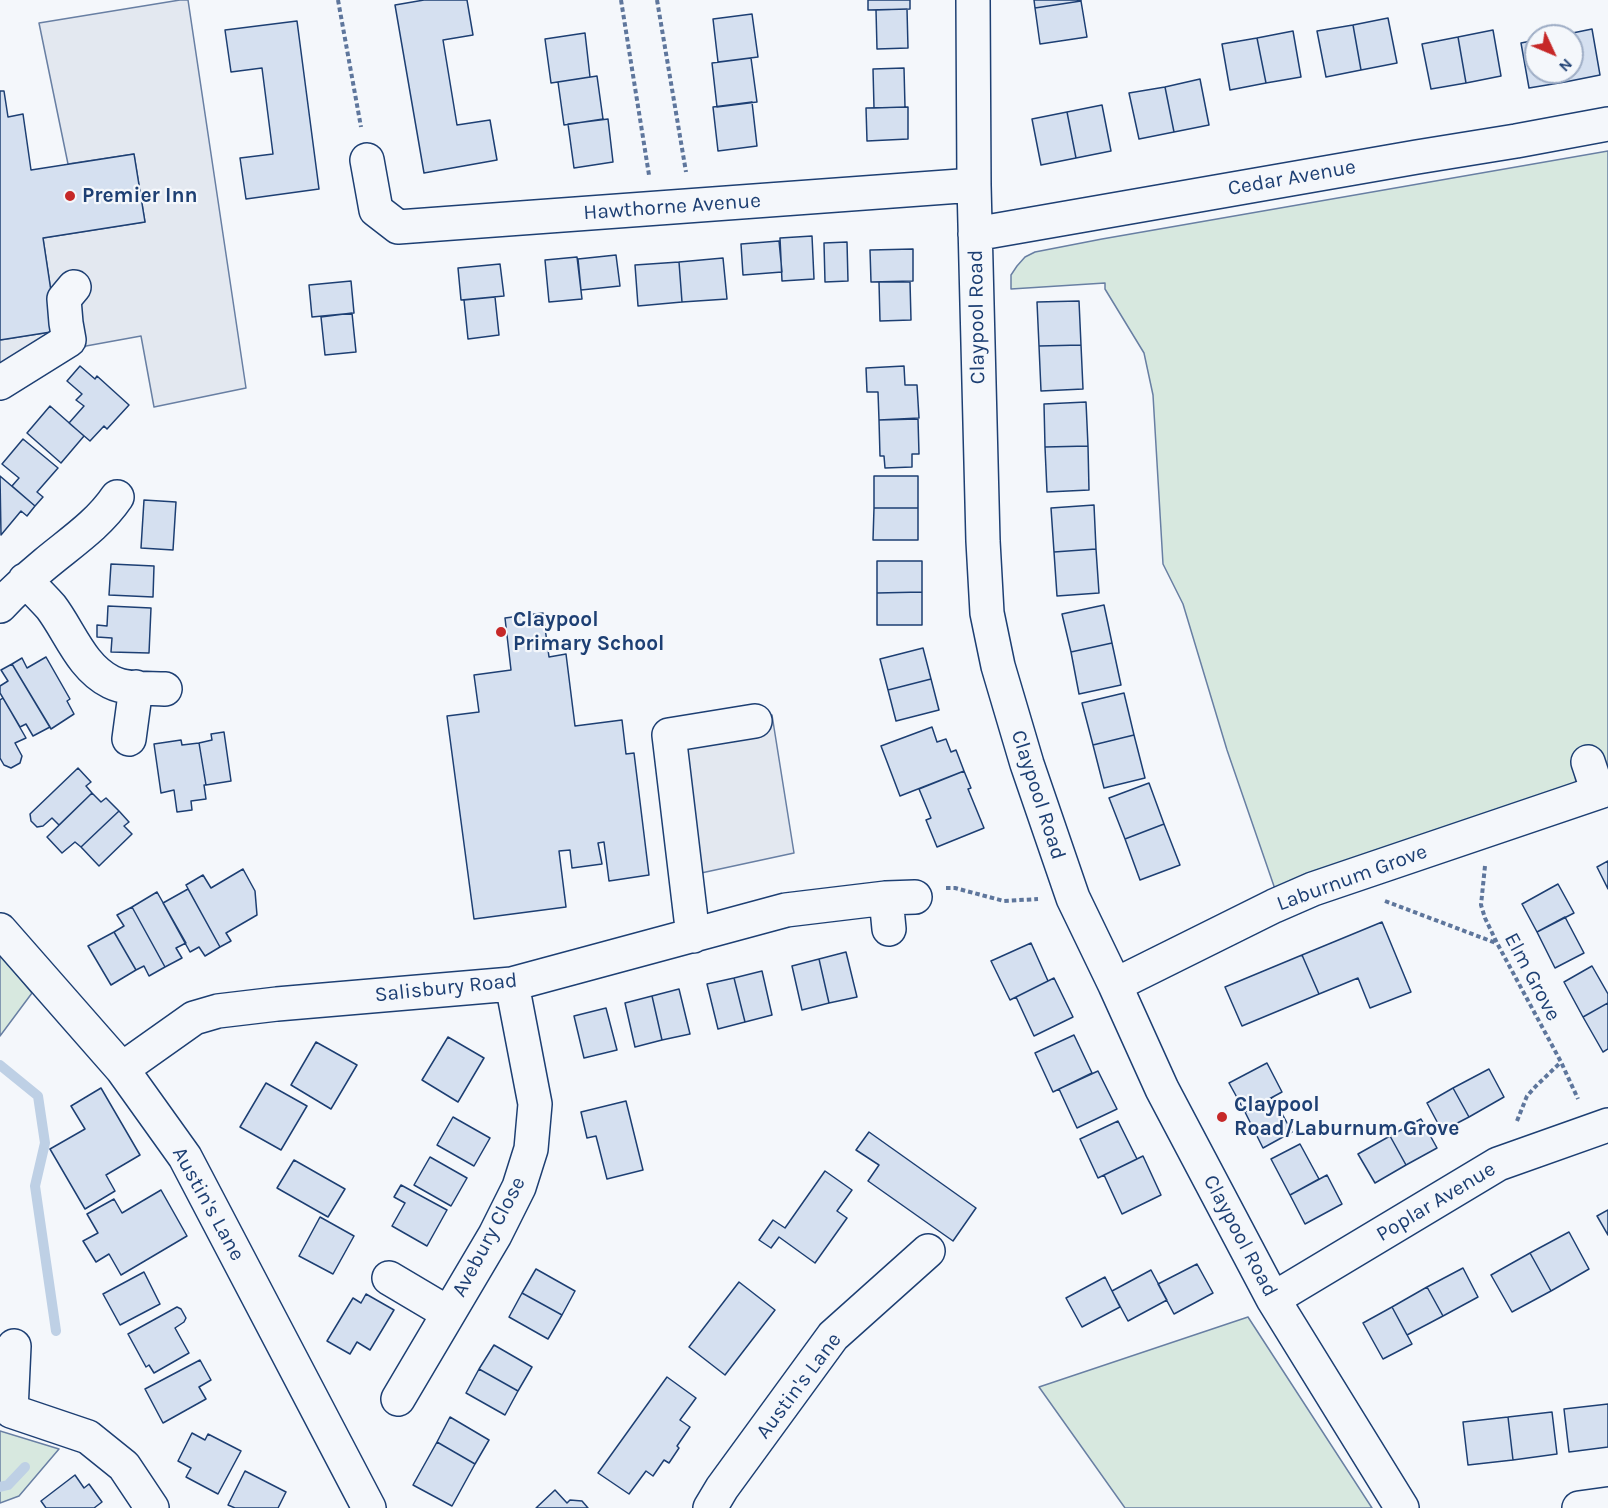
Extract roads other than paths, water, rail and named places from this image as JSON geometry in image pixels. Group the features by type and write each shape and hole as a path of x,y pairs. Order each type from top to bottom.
{"street":[{"name":"Claypool Road","path":"973,0 974,185 982,541 987,613 998,666 1027,764 1073,898 1162,1089 1273,1299 1402,1508"},
{"name":"Cedar Avenue","path":"975,234 1608,124"},
{"name":"Hawthorne Avenue","path":"367,160 376,210 398,227 974,185"},
{"path":"0,383 69,340 64,298 75,287"},
{"path":"0,606 25,580 66,548 106,512 117,497"},
{"path":"25,580 51,607 84,660 97,674 125,687 151,688 129,739"},
{"path":"693,936 669,735 755,721"},
{"name":"Laburnum Grove","path":"1115,985 1313,889 1489,829 1598,781"},
{"name":"Salisbury Road","path":"122,1069 194,1018 218,1011 512,984 786,910 897,908"},
{"name":"Austin's Lane","path":"0,930 122,1069 185,1156 360,1505"},
{"name":"Avebury Close","path":"398,1399 495,1235 519,1187 531,1149 535,1104 512,984"},
{"name":"Poplar Avenue","path":"1273,1299 1498,1164 1600,1127"},
{"name":"Austin's Lane","path":"710,1508 722,1488 833,1336 928,1251"},
{"name":"Avebury Close","path":"389,1278 448,1313"},
{"path":"14,1346 11,1411 88,1437 124,1466 152,1508"},
{"path":"1580,1508 1608,1504"}],"waterway":[{"path":"0,1065 38,1096 45,1143 35,1186 56,1331"},
{"path":"0,1487 8,1485 25,1467"}],"place":[{"name":"Premier Inn","path":"70,196"},
{"name":"Claypool Primary School","path":"501,632"},
{"name":"Claypool Road/Laburnum Grove","path":"1222,1117"}]}
